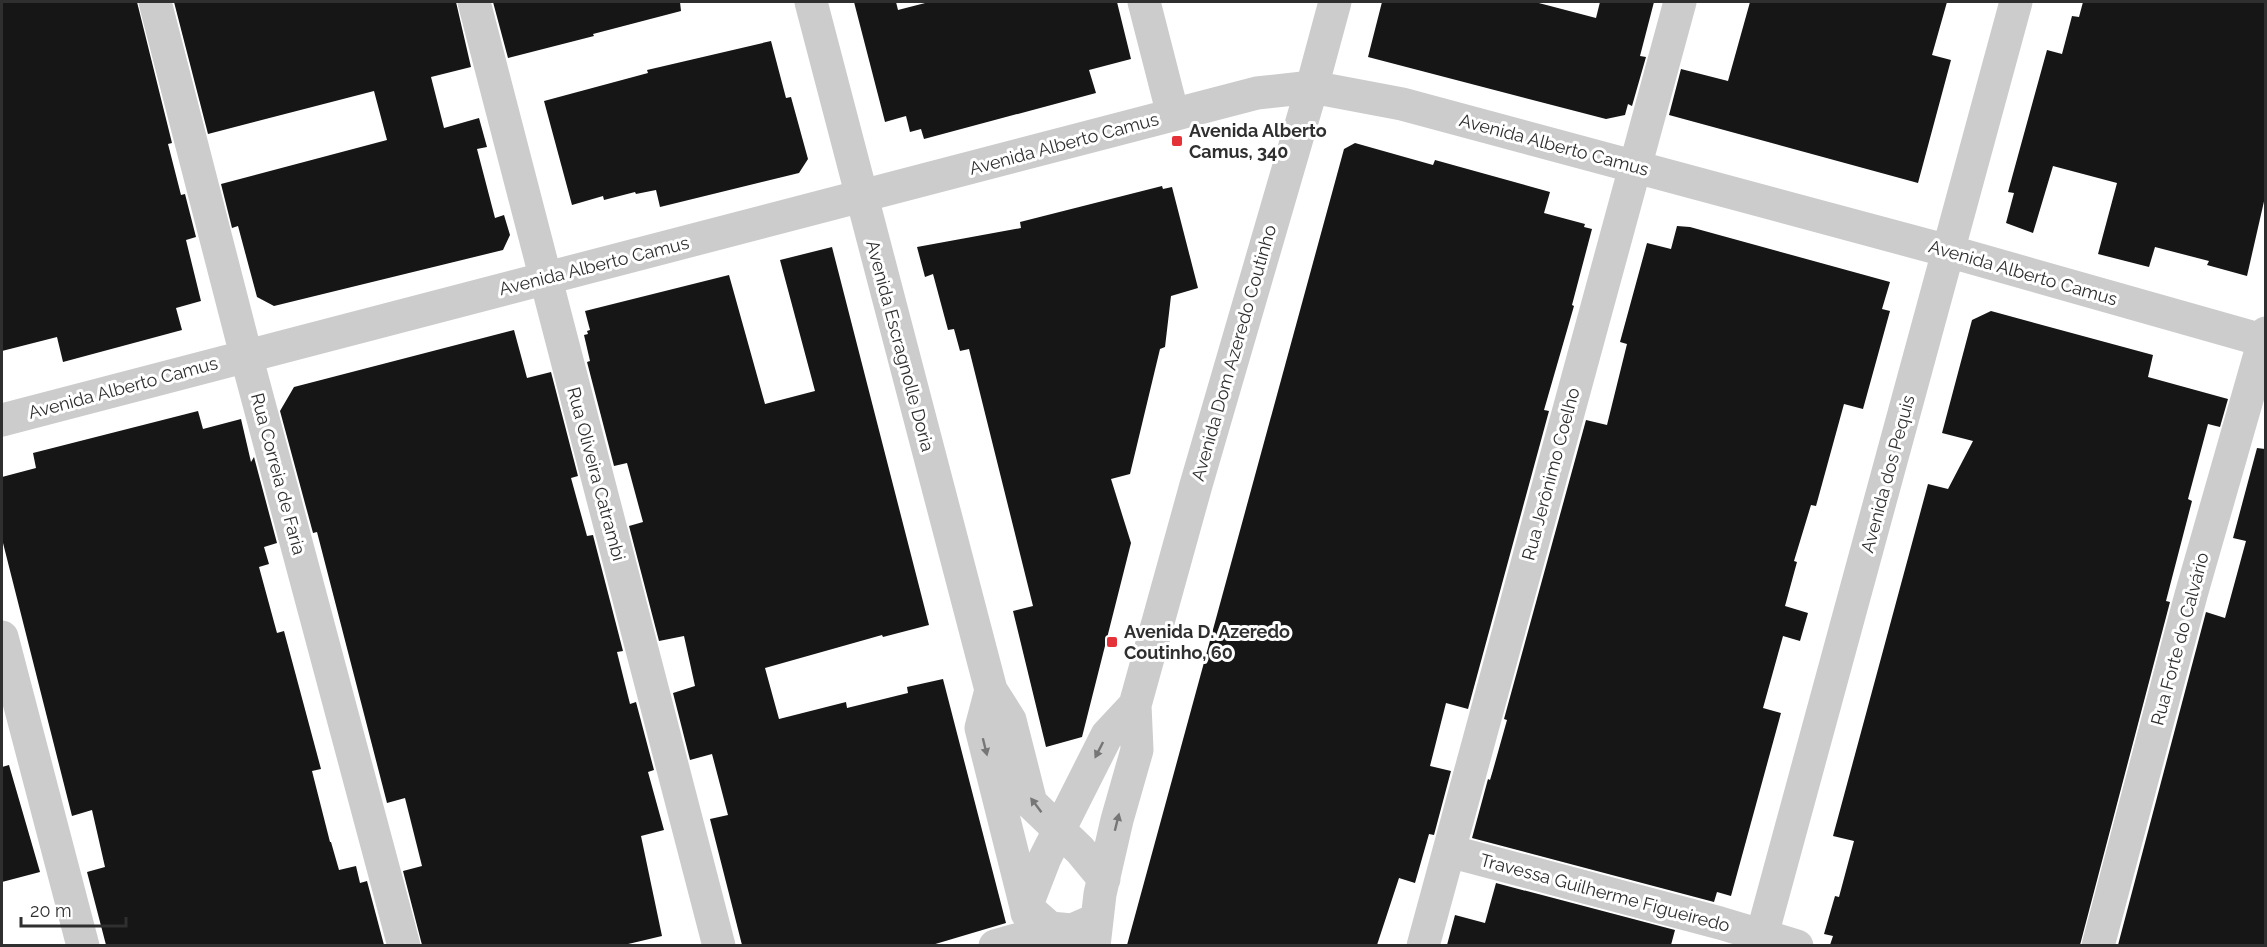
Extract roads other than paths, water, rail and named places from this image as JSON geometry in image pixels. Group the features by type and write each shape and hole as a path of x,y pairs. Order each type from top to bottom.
{"street":[{"name":"Rua Correia de Faria","path":"155,2 246,356 404,945"},
{"name":"Rua Oliveira Catrambi","path":"474,2 719,945"},
{"name":"Avenida Escragnolle Doria","path":"811,2 991,690 1010,720 1031,803 1080,850 1104,879"},
{"path":"1144,2 1173,115"},
{"name":"Avenida Dom Azeredo Coutinho","path":"1104,879 1117,820 1137,750 1135,705 1335,2"},
{"name":"Rua Jerônimo Coelho","path":"1423,945 1680,2"},
{"name":"Avenida dos Pequis","path":"1761,940 2016,2"},
{"name":"Avenida Alberto Camus","path":"2,420 1257,93 1312,87 1402,104 2265,338"},
{"name":"Rua Forte do Calvário","path":"2098,945 2191,594 2265,338"},
{"path":"2,637 83,945"},
{"name":"Avenida Escragnolle Doria","path":"991,690 981,729 1032,929"},
{"name":"Avenida Dom Azeredo Coutinho","path":"1058,830 1107,735 1135,705"},
{"path":"1032,929 1058,830"},
{"name":"Travessa Guilherme Figueiredo","path":"1449,851 1761,940 1797,945"},
{"path":"995,945 1032,929 1050,928 1095,932 1104,879"}],"place":[{"name":"Avenida Alberto Camus, 340","path":"1177,141"},
{"name":"Avenida D. Azeredo Coutinho, 60","path":"1112,642"}]}
